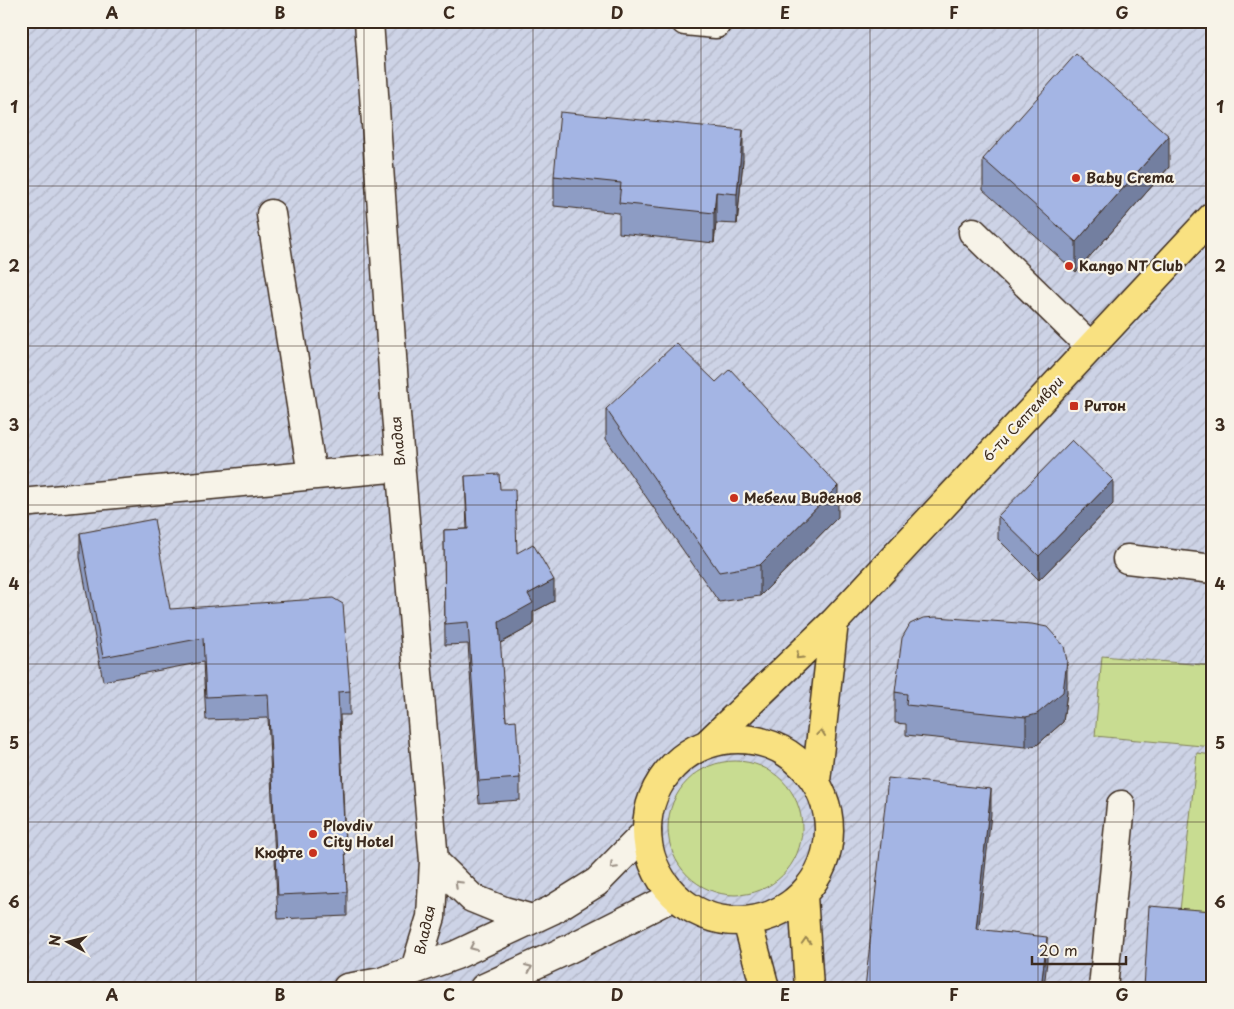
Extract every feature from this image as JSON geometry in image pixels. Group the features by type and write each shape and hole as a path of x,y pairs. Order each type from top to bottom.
{"main road":[{"name":"6-ти Септември","path":"708,744 834,622 1213,216"},
{"path":"816,781 834,622"},
{"path":"728,739 748,739 768,744 798,761 816,781 825,799 829,820 829,840 819,872 803,895 787,908 768,917 747,922 727,921 708,917 690,908 674,896 663,882 654,866 647,831 649,812 654,794 663,778 690,752 708,744 728,739"},
{"path":"803,895 809,988"},
{"path":"747,922 765,988"}],"street":[{"name":"Владая","path":"369,21 400,467 434,861 431,917 415,969"},
{"path":"685,21 716,24"},
{"path":"271,214 312,475"},
{"path":"973,232 1091,347"},
{"path":"21,503 400,467"},
{"path":"1127,559 1213,568"},
{"path":"1103,988 1121,805"},
{"path":"347,988 381,982 456,955 552,910 597,882 647,831"},
{"path":"434,861 472,898 504,911 532,919"},
{"path":"484,988 569,949 674,896"}],"shaded area":[{"path":"21,21 1213,21 1213,988 21,988"}],"green space":[{"path":"1102,656 1213,666 1213,747 1095,736"},
{"path":"1197,753 1213,755 1213,923 1179,920"},
{"path":"735,761 761,766 782,781 797,802 802,828 797,854 782,875 761,890 735,895 709,890 688,875 673,854 668,828 673,802 688,781 709,766"}],"building":[{"name":"Baby Crema","path":"1076,54 1169,136 1076,242 983,159"},
{"path":"560,112 743,130 737,194 716,192 714,213 619,203 621,183 554,176"},
{"name":"Мебели Виденов","path":"676,343 716,382 730,369 838,486 760,565 719,572 606,409"},
{"path":"1072,440 1113,480 1039,556 998,516"},
{"path":"499,474 500,489 515,489 517,553 533,544 554,580 528,594 533,603 499,622 506,721 516,720 520,778 479,781 468,622 445,624 444,530 468,529 465,476"},
{"path":"154,519 170,609 333,598 343,604 350,691 338,692 347,892 278,895 268,694 206,697 203,638 103,657 80,533"},
{"path":"936,617 1032,624 1047,627 1064,646 1067,661 1063,692 1037,714 1026,717 906,705 907,694 895,692 902,638 910,624 923,618"},
{"path":"888,778 991,789 976,929 1047,937 1041,988 865,988"},
{"path":"1149,906 1213,911 1213,988 1144,988"}],"place":[{"name":"Baby Crema","path":"1076,178"},
{"name":"Kango NT Club","path":"1069,266"},
{"name":"Ритон","path":"1074,406"},
{"name":"Мебели Виденов","path":"734,498"},
{"name":"Plovdiv City Hotel","path":"313,834"},
{"name":"Кюфте","path":"313,853"}]}
